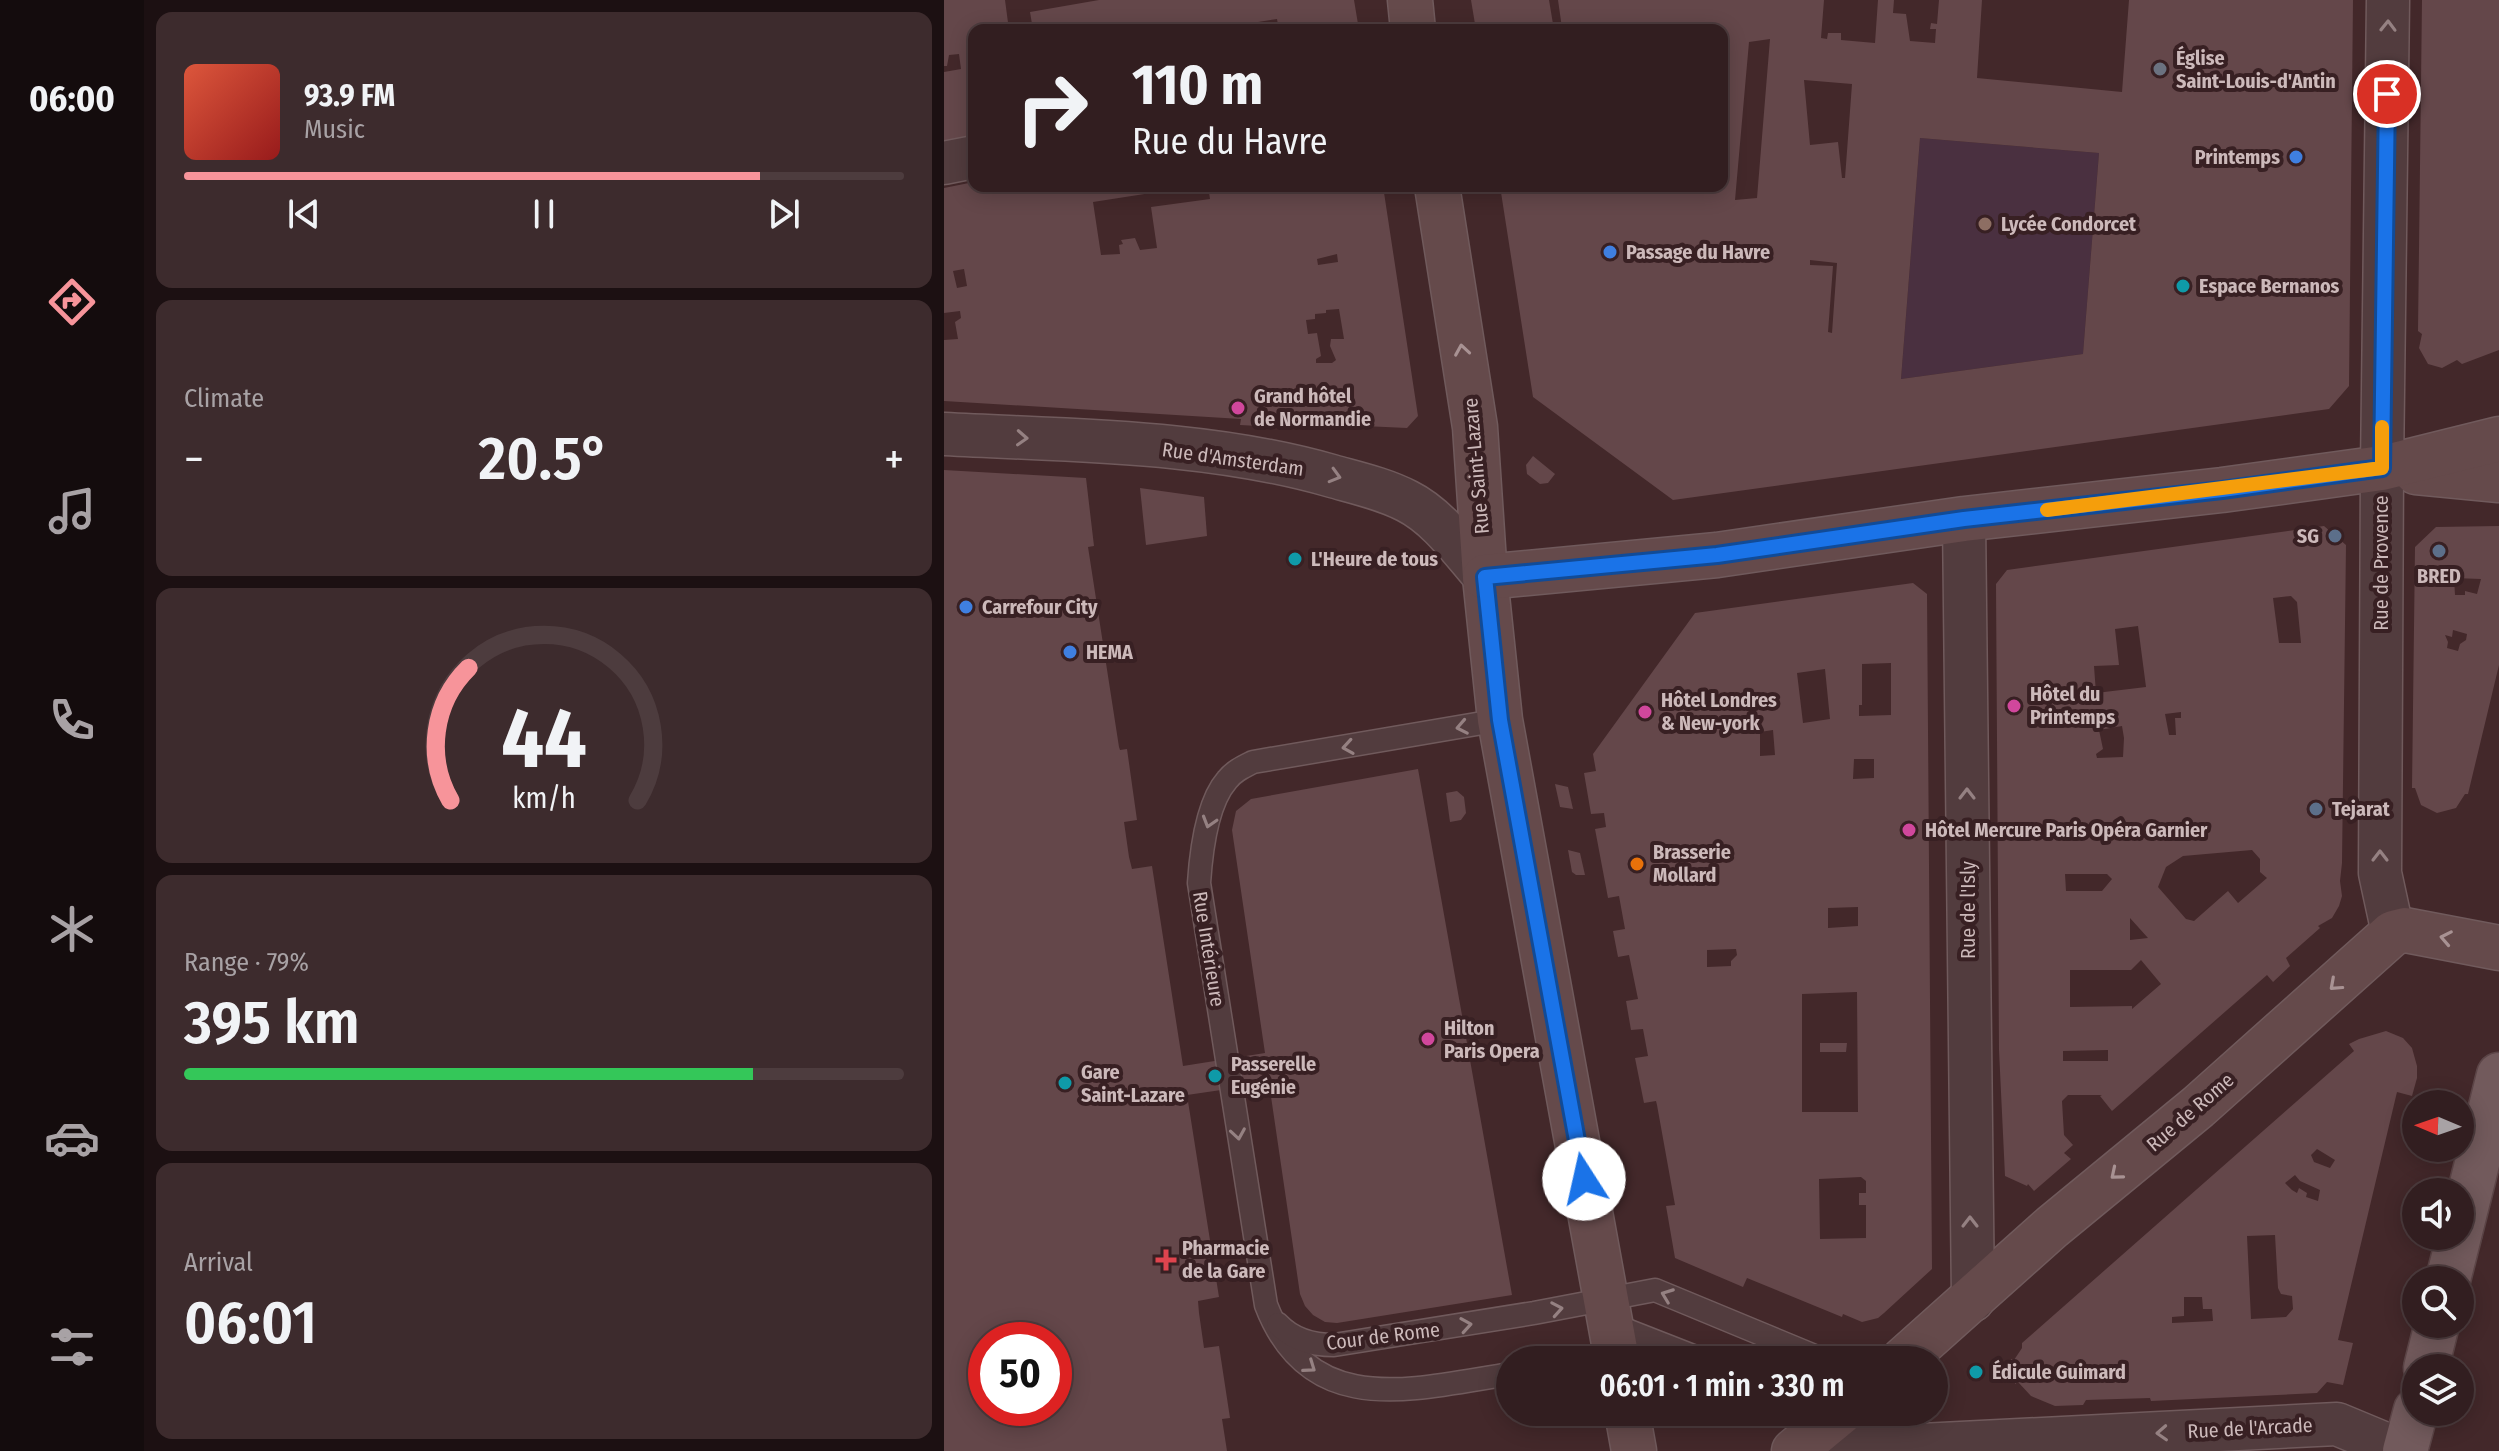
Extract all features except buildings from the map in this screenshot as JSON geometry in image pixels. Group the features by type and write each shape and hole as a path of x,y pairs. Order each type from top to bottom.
{"main road":[{"path":"1410,0 1412,24"},
{"name":"Rue Saint-Lazare","path":"1438,192 1475,427 1485,577 1500,720 1611,1339"},
{"path":"1485,577 1717,555 1964,519 2222,490 2382,468 2499,439"},
{"path":"2382,468 2499,480"},
{"path":"2393,933 2405,930 2499,948"},
{"name":"Rue de Rome","path":"1919,1346 2052,1227 2198,1107 2393,933"},
{"path":"2474,1178 2499,1075"},
{"path":"1630,1426 1634,1451"},
{"path":"2404,1451 2411,1426"}],"street":[{"name":"Rue de Provence","path":"2388,0 2380,873 2393,933"},
{"path":"944,163 968,158"},
{"name":"Rue d'Amsterdam","path":"944,434 1205,451 1289,464 1366,485 1408,501 1433,519 1485,577"},
{"name":"Rue de l'Isly","path":"1964,519 1973,1300"},
{"name":"Rue de l'Arcade","path":"1821,1427 1882,1447 2337,1424 2404,1451"}],"lane":[{"name":"Rue Intérieure","path":"1266,1305 1199,891 1203,843 1218,794 1225,781 1238,769 1253,762 1500,720"},
{"name":"Cour de Rome","path":"1266,1305 1283,1330 1303,1341 1326,1345 1389,1337 1611,1339 1655,1290 1790,1346"},
{"name":"Cour de Rome","path":"1266,1305 1274,1325 1295,1356 1308,1368 1338,1383 1391,1390 1496,1376"},
{"path":"1611,1339 1642,1346"}],"shaded area":[{"path":"1920,138 2099,153 2083,354 1901,379"}],"slow traffic":[{"path":"2047,510 2382,468 2382,427"}],"place":[{"name":"Église Saint-Louis-d'Antin","path":"2160,69"},
{"name":"Printemps","path":"2296,157"},
{"name":"Lycée Condorcet","path":"1985,224"},
{"name":"Passage du Havre","path":"1610,252"},
{"name":"Espace Bernanos","path":"2183,286"},
{"name":"Grand hôtel de Normandie","path":"1238,408"},
{"name":"SG","path":"2335,536"},
{"name":"BRED","path":"2439,551"},
{"name":"L'Heure de tous","path":"1295,559"},
{"name":"Carrefour City","path":"966,607"},
{"name":"HEMA","path":"1070,652"},
{"name":"Hôtel du Printemps","path":"2014,706"},
{"name":"Hôtel Londres & New-york","path":"1645,712"},
{"name":"Tejarat","path":"2316,809"},
{"name":"Hôtel Mercure Paris Opéra Garnier","path":"1909,830"},
{"name":"Brasserie Mollard","path":"1637,864"},
{"name":"Hilton Paris Opera","path":"1428,1039"},
{"name":"Passerelle Eugénie","path":"1215,1076"},
{"name":"Gare Saint-Lazare","path":"1065,1083"},
{"name":"Pharmacie de la Gare","path":"1166,1260"},
{"name":"Édicule Guimard","path":"1976,1372"}],"route":[{"path":"1584,1179 1500,720 1485,577 1717,555 1964,519 2222,490 2382,468 2387,94"}]}
